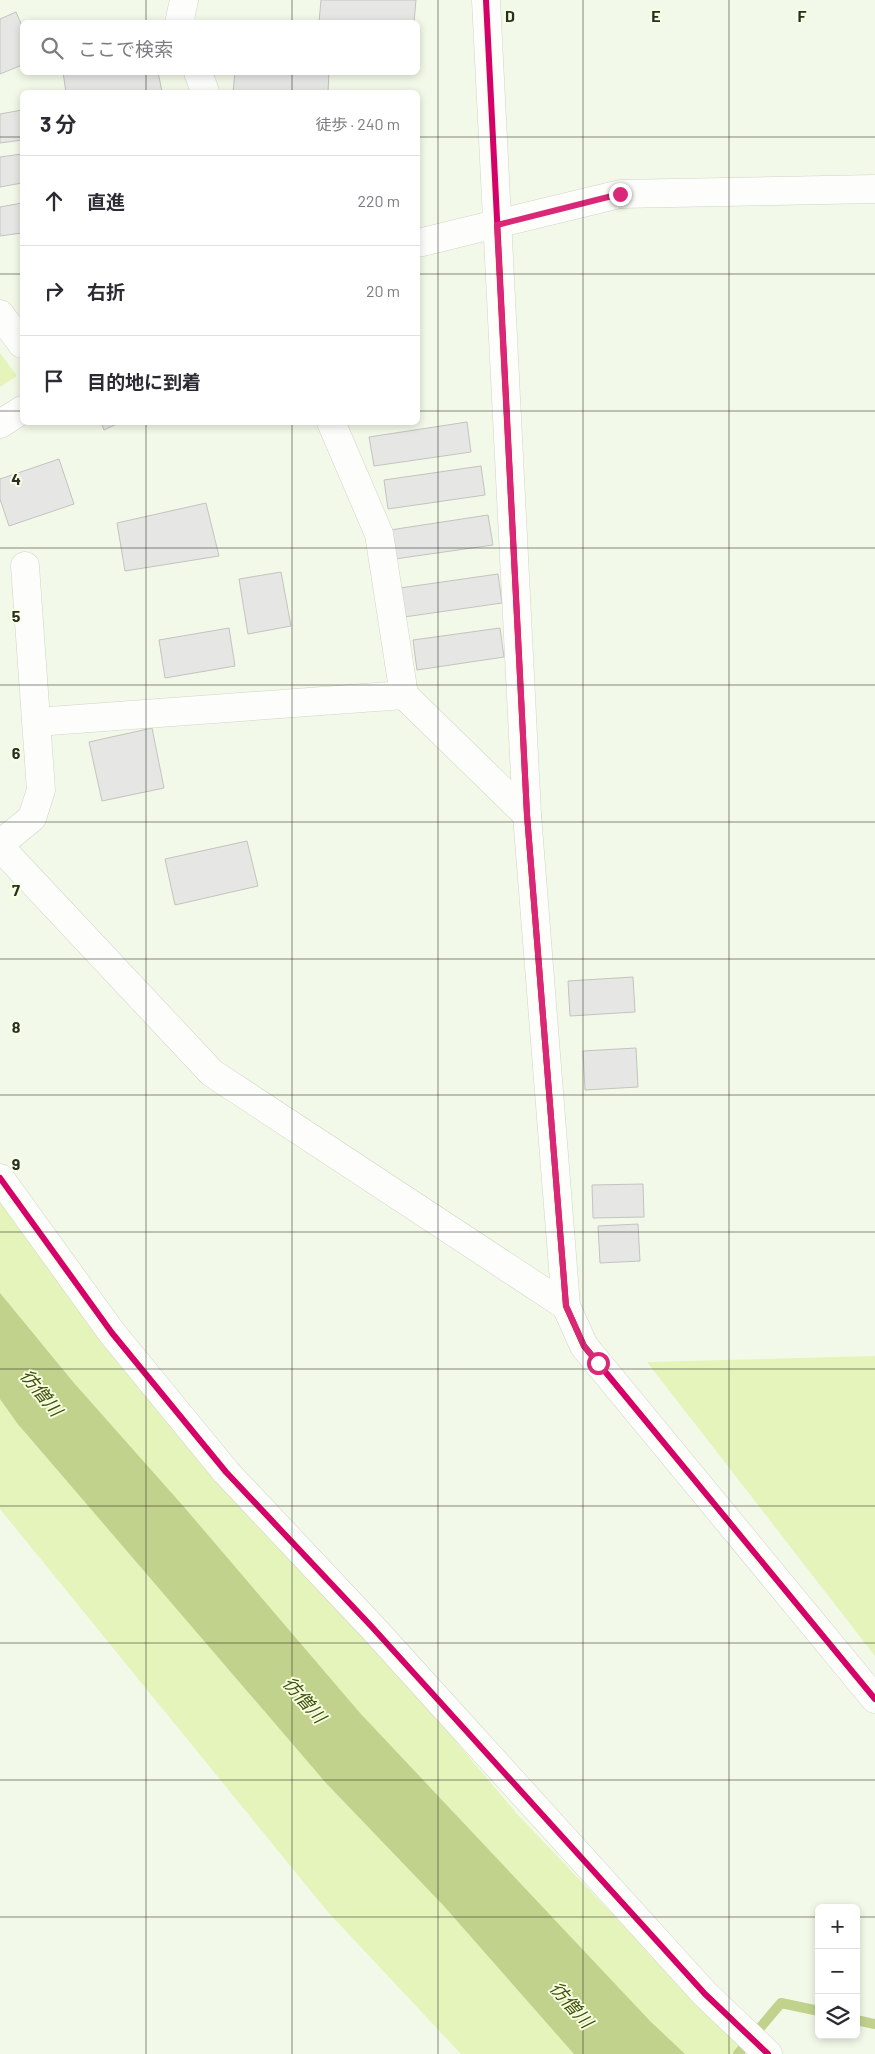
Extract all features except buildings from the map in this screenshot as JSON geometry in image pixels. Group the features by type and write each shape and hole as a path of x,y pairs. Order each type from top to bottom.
{"street":[{"path":"180,20 184,0"},
{"path":"486,0 527,815 566,1306 584,1346 875,1699"},
{"path":"199,75 204,90"},
{"path":"420,243 620,194 875,189"},
{"path":"0,314 20,341"},
{"path":"0,424 20,411"},
{"path":"332,425 379,534 404,695 527,815"},
{"path":"25,566 41,790 32,818 0,845 212,1073 566,1306"},
{"path":"36,722 404,695"},
{"path":"0,1178 112,1333 226,1472 372,1627 705,1994 768,2054"}],"shaded area":[{"path":"0,353 17,376 0,387"},
{"path":"0,1172 112,1333 517,1814 746,2054 461,2054 327,1911 0,1509"},
{"path":"875,1356 875,1656 647,1362"}],"water":[{"name":"彷僧川","path":"0,1293 74,1383 184,1507 360,1713 650,2021 685,2054 574,2054 443,1905 326,1783 17,1423 0,1399"}],"waterway":[{"path":"738,2054 781,2003 815,2010"},
{"path":"860,2021 875,2024"}],"cycle path":[{"path":"486,0 527,815 566,1306 584,1346 875,1699"},
{"path":"0,1178 112,1333 226,1472 372,1627 705,1994 768,2054"}],"route":[{"path":"598,1363 584,1346 566,1306 527,815 497,225 620,194"}]}
